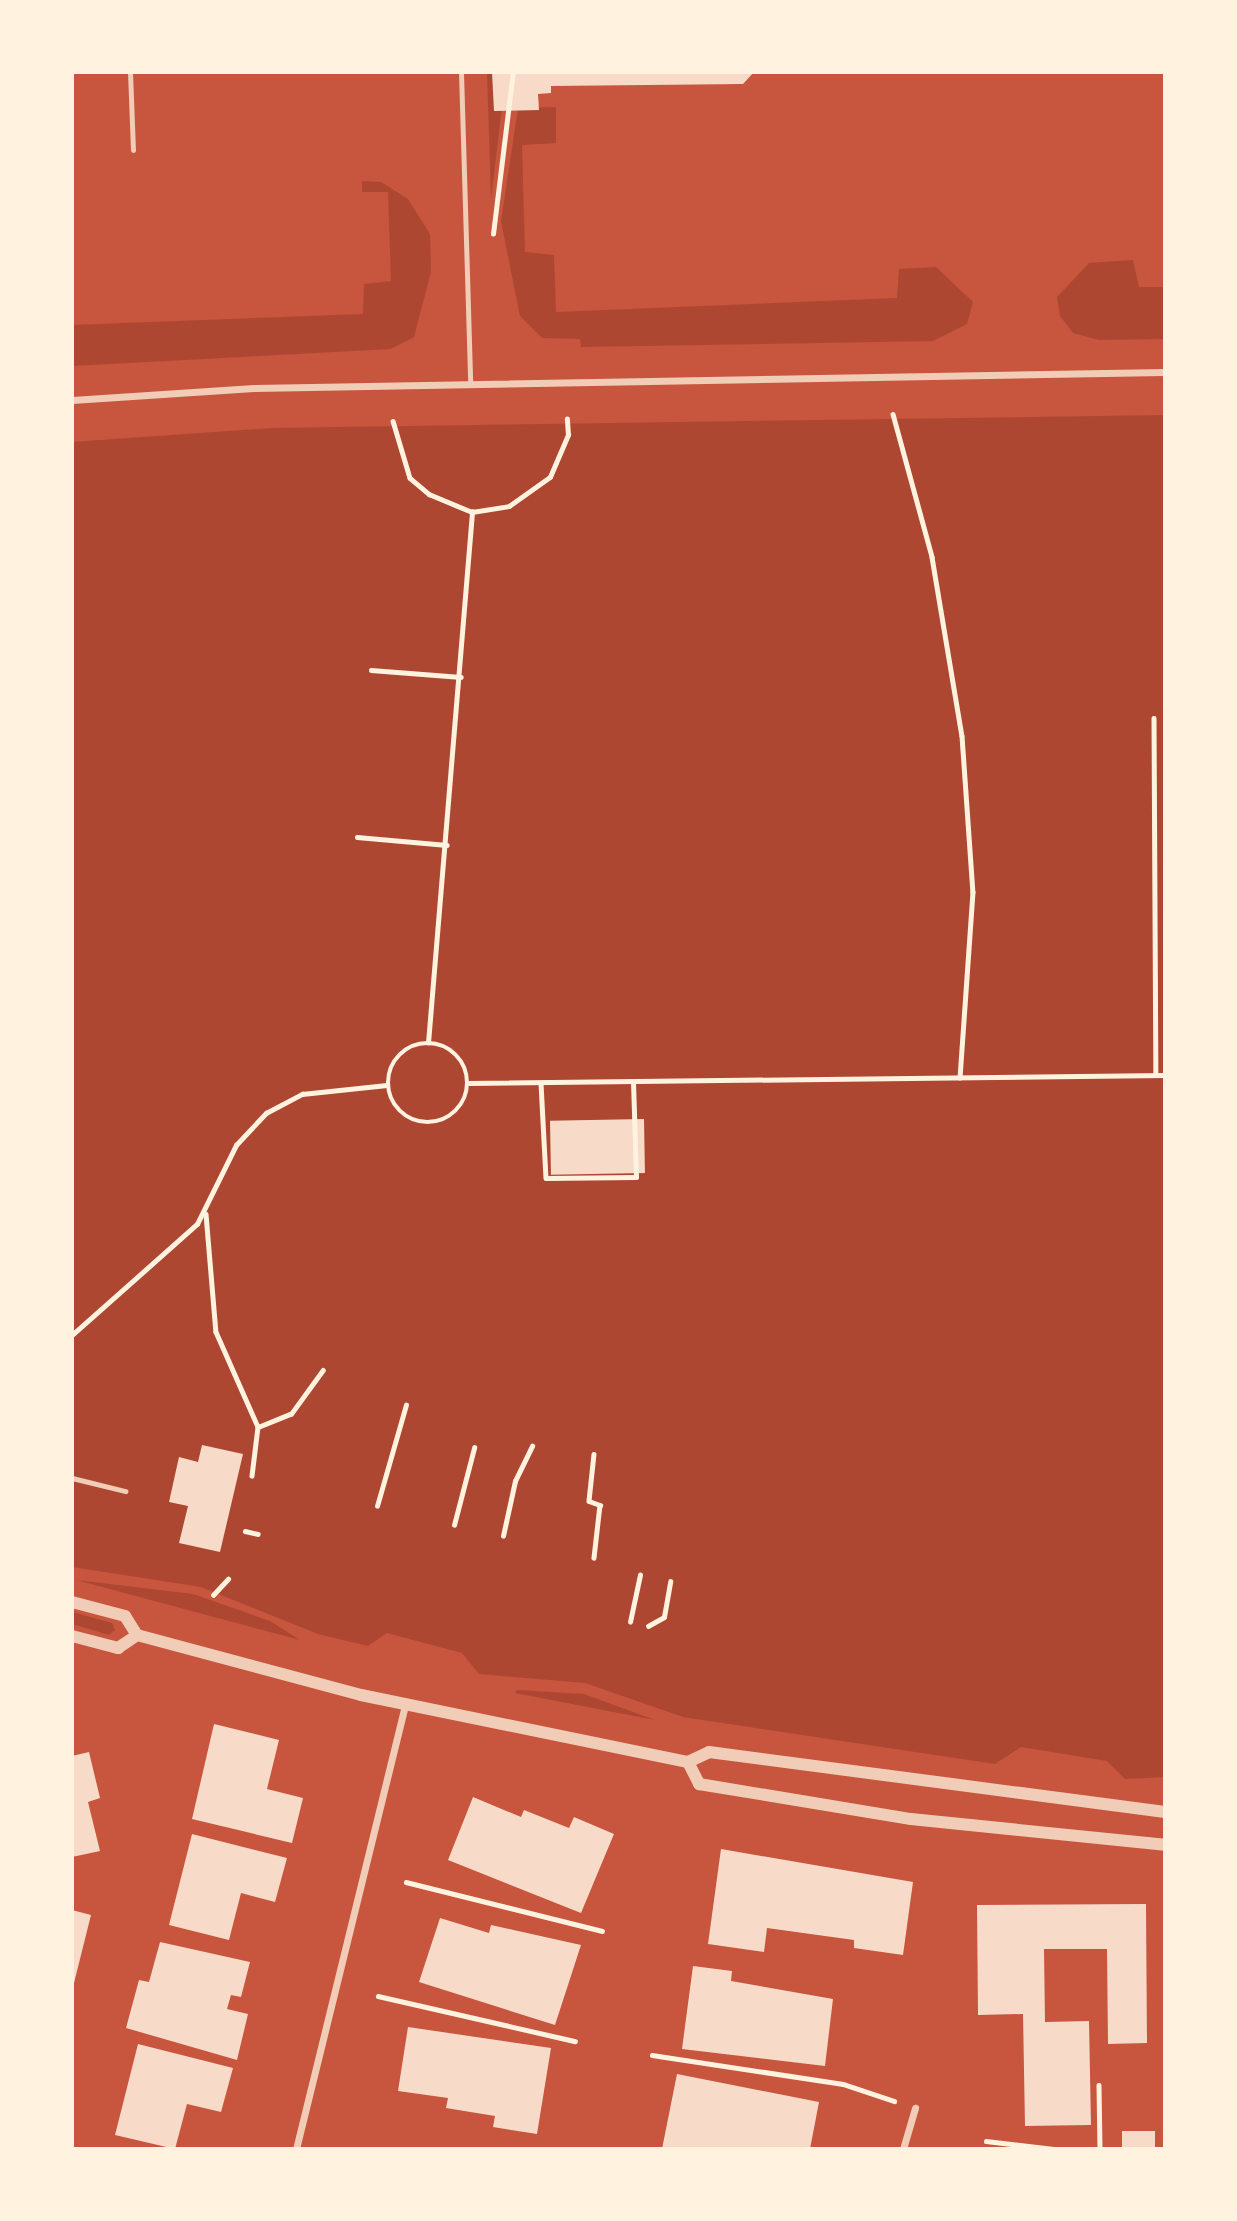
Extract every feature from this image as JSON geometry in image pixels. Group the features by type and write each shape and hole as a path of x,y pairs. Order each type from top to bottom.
{"street":[{"path":"72,400 470,383 1165,372"},
{"path":"72,1602 125,1616 137,1635 405,1705 688,1762 709,1752 1165,1812"},
{"path":"72,1636 118,1648 137,1635"},
{"path":"296,2149 405,1705"},
{"path":"688,1762 699,1784 911,1819 1165,1845"},
{"path":"903,2149 915,2108"}],"lane":[{"path":"130,72 133,150"},
{"path":"461,72 470,383"},
{"path":"72,1478 125,1491"}],"path":[{"path":"493,234 513,72"},
{"path":"893,414 932,557 962,736 973,892 960,1078"},
{"path":"393,421 410,478 429,494 472,512 509,506 550,477 568,435 567,419"},
{"path":"428,1043 461,677 472,512"},
{"path":"371,670 461,677"},
{"path":"1154,718 1156,1075"},
{"path":"356,837 447,845"},
{"path":"428,1043 452,1051 469,1083 452,1116 428,1124 404,1115 387,1085 396,1059 428,1043"},
{"path":"469,1083 1165,1075"},
{"path":"541,1083 546,1178 636,1177 633,1082"},
{"path":"72,1335 206,1213 236,1145 266,1113 302,1094 387,1085"},
{"path":"206,1213 216,1332 258,1427 252,1476"},
{"path":"258,1427 291,1414 323,1370"},
{"path":"377,1506 406,1405"},
{"path":"503,1536 515,1481 532,1446"},
{"path":"454,1525 474,1448"},
{"path":"594,1454 589,1501 600,1502 594,1558"},
{"path":"245,1531 258,1534"},
{"path":"629,1622 640,1575"},
{"path":"213,1595 228,1579"},
{"path":"648,1626 664,1617 670,1582"},
{"path":"406,1882 602,1931"},
{"path":"378,1996 575,2041"},
{"path":"652,2055 843,2084 915,2108"},
{"path":"1099,2085 1100,2149"},
{"path":"986,2141 1011,2147 1054,2149"}],"shaded area":[{"path":"487,72 506,72 491,200"},
{"path":"556,107 556,143 522,145 525,252 554,255 556,312 897,298 899,269 936,267 973,302 967,324 933,341 581,347 580,339 542,338 520,316 501,221 518,108"},
{"path":"362,181 381,182 408,199 430,234 431,272 414,337 391,349 72,366 72,325 363,314 364,284 391,281 388,192 362,192"},
{"path":"1133,260 1139,287 1165,287 1165,339 1099,340 1073,333 1060,316 1057,297 1089,263"},
{"path":"1165,415 1165,1777 1125,1779 1107,1761 1021,1747 995,1764 683,1717 585,1683 479,1674 462,1653 387,1633 368,1646 318,1634 201,1587 72,1567 72,442 271,428"},
{"path":"76,1580 193,1594 270,1621 300,1640"},
{"path":"72,1612 112,1623 115,1630 109,1635 72,1624"},
{"path":"517,1690 584,1694 655,1720 515,1693"}],"building":[{"path":"492,72 754,72 743,84 551,86 551,93 538,94 539,110 494,111"},
{"path":"644,1119 645,1173 551,1175 550,1121"},
{"path":"202,1445 243,1454 220,1552 179,1543 188,1506 169,1502 179,1457 198,1462"},
{"path":"214,1724 279,1740 267,1789 303,1798 292,1843 192,1819"},
{"path":"89,1752 100,1798 88,1802 100,1851 72,1857 72,1756"},
{"path":"473,1797 521,1817 524,1810 569,1828 574,1817 614,1834 581,1913 448,1860"},
{"path":"192,1834 287,1858 275,1902 241,1893 229,1940 169,1925"},
{"path":"721,1849 913,1882 903,1955 854,1948 854,1940 767,1928 764,1952 708,1944"},
{"path":"1146,1904 1147,2043 1108,2044 1107,1949 1044,1949 1045,2022 1089,2021 1091,2125 1025,2126 1023,2014 978,2015 977,1905"},
{"path":"72,1910 91,1915 73,1987 72,1987"},
{"path":"440,1918 489,1933 491,1925 581,1945 555,2025 419,1982"},
{"path":"160,1942 250,1962 241,1997 231,1995 227,2009 248,2014 237,2060 126,2028 139,1980 149,1982"},
{"path":"693,1966 732,1971 731,1981 833,1999 825,2066 682,2049"},
{"path":"408,2027 551,2048 537,2134 493,2127 495,2116 446,2108 448,2098 398,2091"},
{"path":"138,2044 233,2068 221,2112 187,2104 175,2149 115,2135"},
{"path":"677,2074 819,2102 810,2149 662,2149"},
{"path":"1122,2131 1155,2131 1155,2149 1122,2149"}]}
